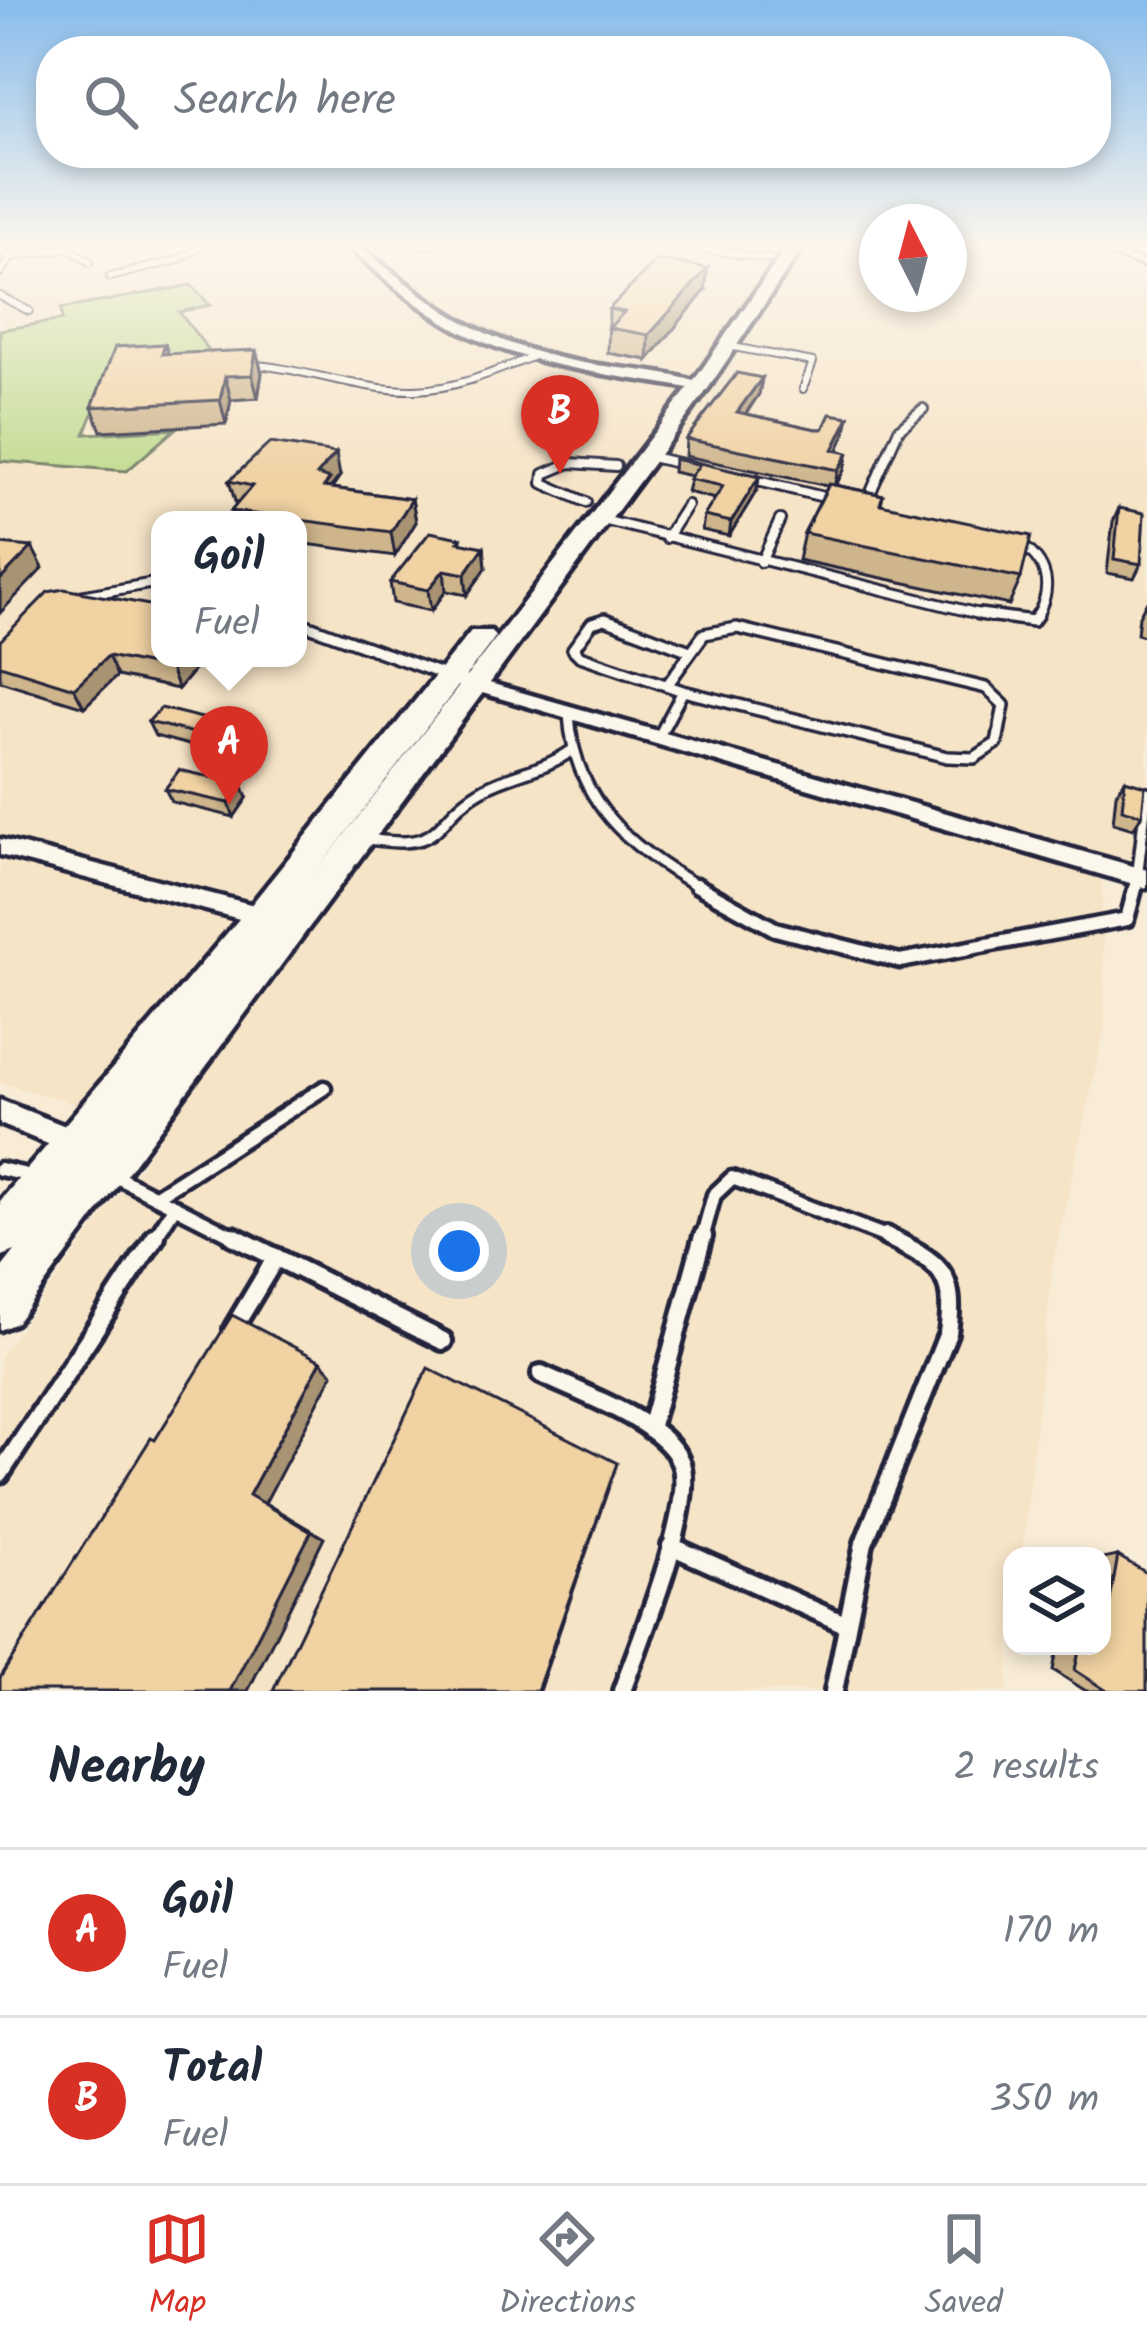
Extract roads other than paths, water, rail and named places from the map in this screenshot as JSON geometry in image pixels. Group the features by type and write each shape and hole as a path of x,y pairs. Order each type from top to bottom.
{"main road":[{"path":"0,1235 461,681 593,510 647,455 732,324"},
{"path":"593,510 616,466 728,346 740,324"},
{"path":"0,1306 360,837 461,681"}],"street":[{"path":"456,324 535,356 692,384"},
{"path":"461,681 1143,878"},
{"path":"0,847 262,916"},
{"path":"0,1112 74,1142"}],"lane":[{"path":"728,346 813,362 816,365 803,389"},
{"path":"236,364 284,366 317,376 415,390 508,369 535,356"},
{"path":"865,506 899,429 923,409"},
{"path":"647,455 689,465"},
{"path":"616,466 557,464 544,474 543,483 593,510 666,538 1006,621 1034,621 1046,607 1048,577 1040,556 1023,544 1001,538"},
{"path":"730,475 888,512"},
{"path":"666,538 687,505"},
{"path":"761,562 780,520"},
{"path":"75,597 151,584"},
{"path":"668,684 704,634 737,628 986,688 1004,705 997,743 966,759 683,691 580,656 573,646 592,623 605,619 690,651"},
{"path":"307,625 461,681"},
{"path":"658,738 683,691"},
{"path":"569,714 571,751 599,806 645,856 775,929 900,961 1127,920 1143,878 1147,792"},
{"path":"360,837 419,840 433,835 489,785 546,770 571,751"},
{"path":"156,1196 324,1088"},
{"path":"0,1169 44,1179"},
{"path":"105,1171 443,1341"},
{"path":"650,1429 714,1196 732,1178 912,1246 947,1276 953,1302 948,1333 864,1543 834,1691"},
{"path":"0,1474 175,1206"},
{"path":"221,1349 276,1257"},
{"path":"541,1374 650,1429 680,1459 687,1482 671,1546 622,1691"},
{"path":"671,1546 847,1625"}],"place":[{"name":"Total","path":"560,474"},
{"name":"Goil","path":"229,805"}]}
